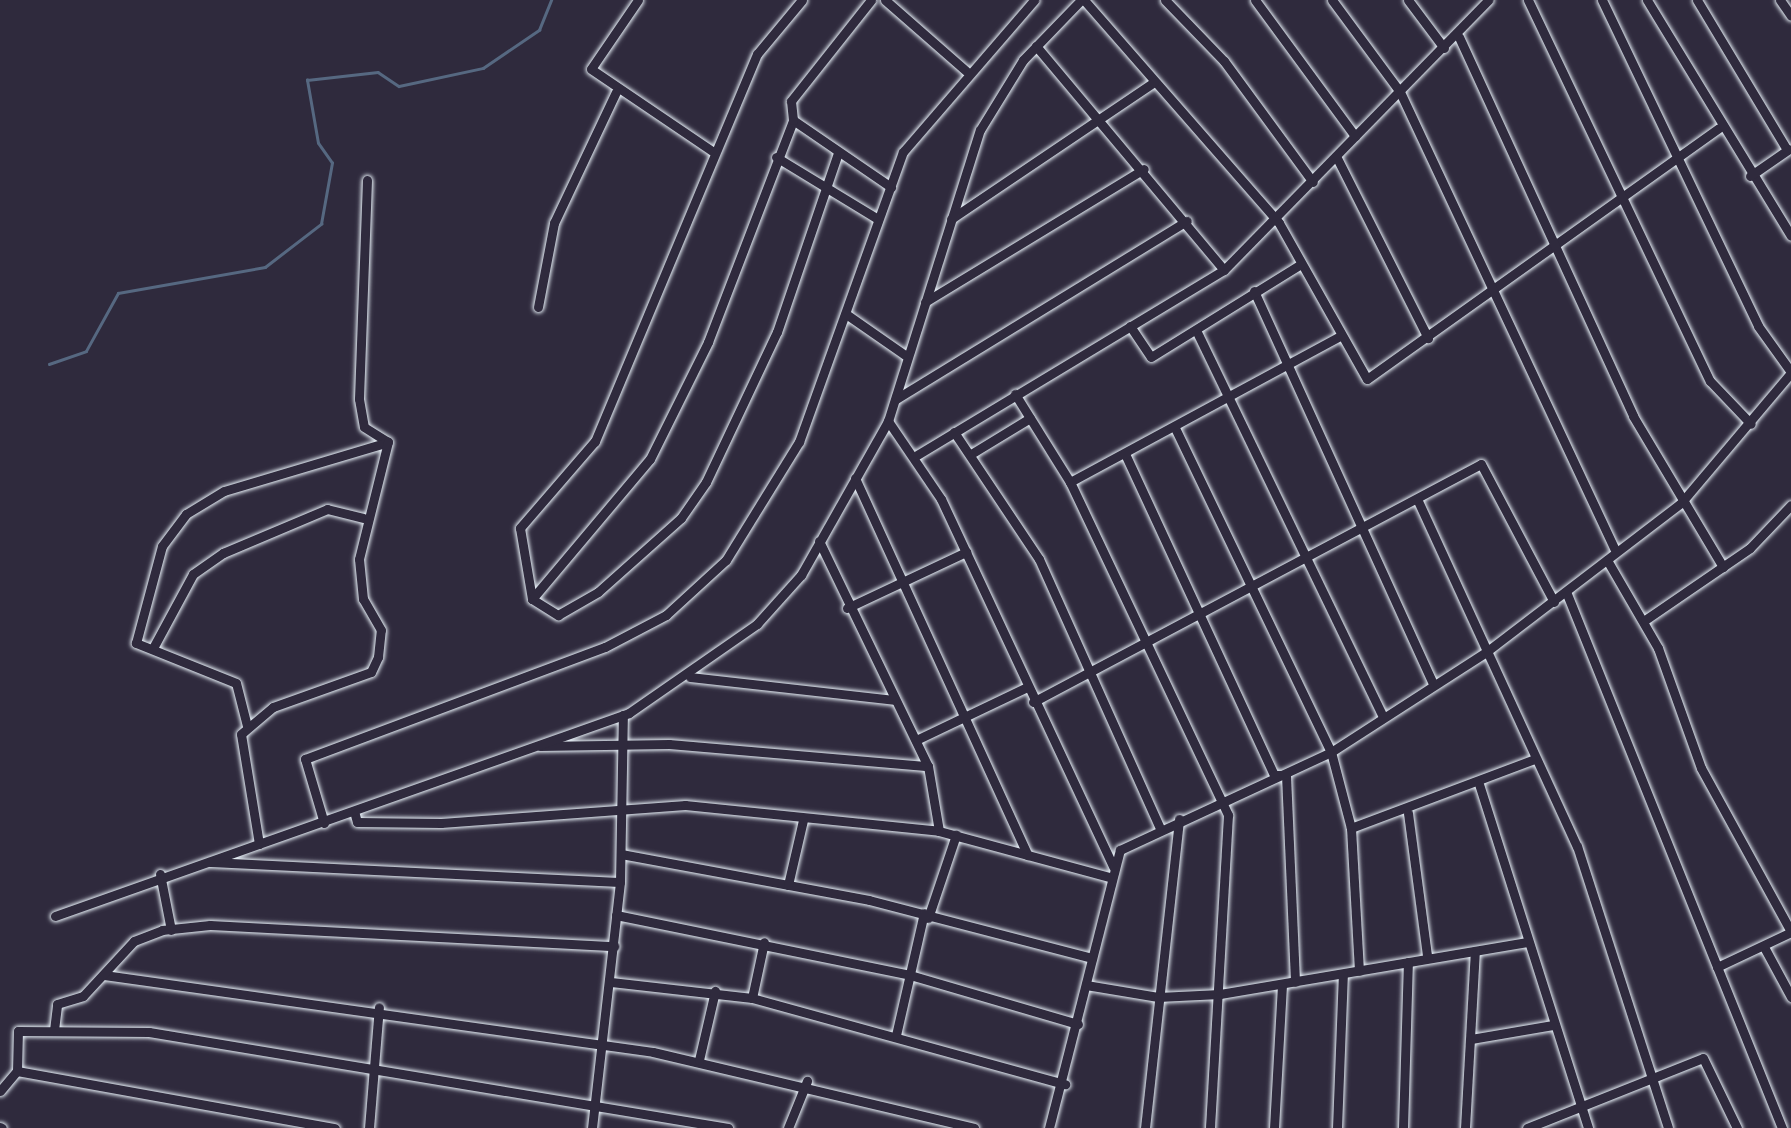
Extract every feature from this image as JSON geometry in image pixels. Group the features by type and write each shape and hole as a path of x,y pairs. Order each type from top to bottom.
{"street":[{"path":"638,0 590,70 616,92 712,150"},
{"path":"802,0 757,54 712,150 594,441 520,528 532,599 558,615 616,580 680,518 746,406 838,153"},
{"path":"532,599 650,459 708,342 792,120 790,101 811,68 871,0"},
{"path":"886,0 966,71"},
{"path":"324,823 305,759 605,647 703,586 798,442 903,152 966,71 1034,0"},
{"path":"55,916 160,874 210,862 324,823 623,715 690,677 781,602 888,421 904,355 980,130 1036,46 1082,0 1279,222 1367,379 1682,161 1719,128"},
{"path":"1165,0 1224,61 1313,182"},
{"path":"1255,0 1355,136"},
{"path":"1332,0 1400,92 1616,552"},
{"path":"1408,0 1444,48"},
{"path":"917,456 1224,270 1279,222 1355,136 1459,37 1488,0"},
{"path":"1528,0 1710,381 1751,424"},
{"path":"1048,1128 1064,1084 1111,872 1120,850 1220,798 1331,752 1486,652 1567,594 1681,503 1791,372 1758,326 1602,0"},
{"path":"1647,0 1719,128 1791,236"},
{"path":"1697,0 1789,149 1750,176"},
{"path":"1780,0 1791,16"},
{"path":"1459,37 1681,503 1723,568"},
{"path":"1036,46 1144,169 1224,270"},
{"path":"951,219 1102,121 1154,82"},
{"path":"538,307 554,223 616,92"},
{"path":"792,120 890,187"},
{"path":"776,157 823,190 878,219"},
{"path":"1337,158 1428,338"},
{"path":"925,302 1144,169"},
{"path":"367,180 359,399 364,428 388,442"},
{"path":"896,399 1187,221"},
{"path":"1130,326 1151,358 1301,264"},
{"path":"1254,291 1433,683"},
{"path":"846,314 904,355"},
{"path":"1196,330 1383,716"},
{"path":"1070,482 1176,430 1340,336"},
{"path":"1016,394 1070,482 1220,798 1231,860 1210,1128"},
{"path":"971,454 1030,418"},
{"path":"888,421 917,456 966,552 1111,872"},
{"path":"1176,430 1331,752 1352,828 1359,971"},
{"path":"954,432 1039,558 1160,828"},
{"path":"247,726 307,692 371,672 381,630 359,582 363,518 388,442"},
{"path":"259,844 242,781 247,726 236,684 136,642 162,546 186,514 258,478 388,442"},
{"path":"1126,456 1274,776 1288,783 1295,982"},
{"path":"1033,702 1480,464 1554,602"},
{"path":"855,478 1028,855"},
{"path":"1418,500 1577,846 1668,1128"},
{"path":"1645,620 1723,568 1791,505"},
{"path":"153,648 193,574 224,553 326,509 363,518"},
{"path":"819,541 848,608 928,766 939,832"},
{"path":"848,608 966,552"},
{"path":"1607,560 1645,620 1700,768 1791,932 1716,967"},
{"path":"1567,594 1782,1128"},
{"path":"690,677 894,700"},
{"path":"916,740 1027,687"},
{"path":"592,1128 620,882 623,715"},
{"path":"527,747 624,744 928,766"},
{"path":"1352,828 1408,813 1535,759"},
{"path":"1479,784 1588,1128"},
{"path":"354,811 356,822 442,823 624,808 803,820 939,832 1111,872"},
{"path":"1408,813 1427,956"},
{"path":"1146,1128 1179,819"},
{"path":"788,885 803,820"},
{"path":"896,1035 926,915 956,835"},
{"path":"621,854 926,915 1092,958"},
{"path":"210,862 620,882"},
{"path":"160,874 170,930"},
{"path":"616,915 764,942 910,975 1078,1024"},
{"path":"54,1030 57,1004 104,975 134,941 170,930 614,946"},
{"path":"752,998 764,942"},
{"path":"1086,985 1158,997 1220,994 1526,942"},
{"path":"1764,947 1791,997"},
{"path":"1465,1128 1475,952"},
{"path":"1403,1128 1408,962"},
{"path":"1337,1128 1343,974"},
{"path":"104,975 379,1007 443,1026 699,1060 807,1081 974,1128"},
{"path":"611,982 752,998 1064,1084"},
{"path":"1274,1128 1282,985"},
{"path":"699,1060 714,991"},
{"path":"369,1128 379,1007"},
{"path":"1471,1039 1553,1025"},
{"path":"0,1091 17,1071 18,1031 149,1032 375,1075 595,1104 728,1128"},
{"path":"1527,1128 1654,1085 1708,1060 1737,1128"},
{"path":"17,1071 335,1128"},
{"path":"788,1128 807,1081"}],"waterway":[{"path":"49,364 86,351 118,293 265,267 321,224 332,163 318,143 307,80 378,72 399,86 483,68 539,30 551,0"}]}
